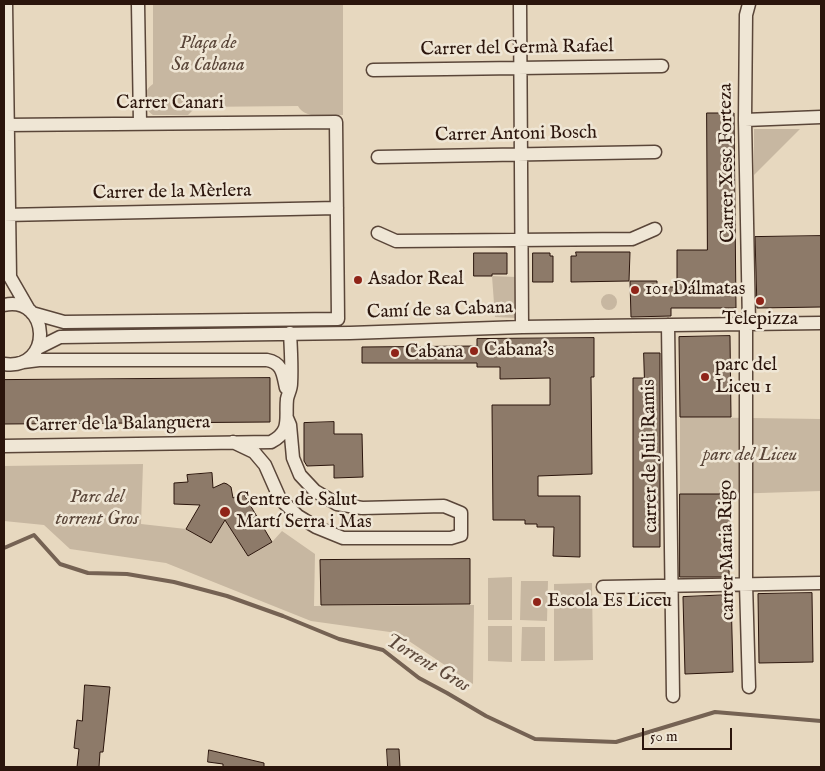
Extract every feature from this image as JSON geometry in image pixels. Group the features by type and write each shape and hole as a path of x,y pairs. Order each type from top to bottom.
{"street":[{"path":"6,4 7,282 31,312 40,328 41,338 38,348"},
{"path":"138,4 140,122"},
{"path":"520,4 522,327"},
{"name":"Carrer Xesc Forteza","path":"748,323 745,120 746,14 749,4"},
{"name":"Carrer del Germà Rafael","path":"373,70 662,66"},
{"path":"745,120 821,117"},
{"name":"Carrer Canari","path":"6,124 336,122 337,208"},
{"name":"Carrer Antoni Bosch","path":"378,157 655,152"},
{"path":"4,305 20,305 31,312 67,322 338,319 337,208"},
{"name":"Carrer de la Mèrlera","path":"6,215 337,208"},
{"path":"378,233 396,241 632,239 655,228"},
{"name":"carrer Maria Rigo","path":"748,323 746,584 749,687"},
{"name":"Camí de sa Cabana","path":"60,337 290,334 522,327 821,323"},
{"name":"carrer de Juli Ramis","path":"668,325 673,696"},
{"path":"40,328 60,337"},
{"path":"287,398 291,386 290,334"},
{"path":"23,362 38,348 60,337"},
{"path":"4,364 12,365 39,360 275,361 282,369 287,398 287,418"},
{"name":"Carrer de la Balanguera","path":"4,446 271,442 280,437 287,418"},
{"name":"Carrer de la Balanguera","path":"233,442 254,452 264,465 280,499 298,516 316,528 343,538 450,538 461,535 461,513 444,506 362,508 336,504 315,490 300,475 293,458 290,425 287,418"},
{"path":"603,587 821,583"}],"green space":[{"name":"Plaça de Sa Cabana","path":"153,4 343,4 343,115 312,115 301,110 298,106 196,107 188,115 153,115 145,104 145,95 153,84"},
{"path":"754,129 800,129 754,175"},
{"path":"492,276 516,277 517,318 495,317"},
{"path":"606,294 612,294 617,299 615,308 606,310 601,305 601,299"},
{"name":"parc del Liceu","path":"680,417 821,419 821,491 680,494"},
{"name":"Parc del torrent Gros","path":"143,464 141,524 186,529 211,543 225,519 248,556 272,542 282,531 315,554 314,606 474,605 473,684 397,633 311,621 166,563 70,549 44,525 4,521 4,466"},
{"path":"512,577 512,620 488,620 488,578"},
{"path":"521,581 548,581 547,621 520,620"},
{"path":"592,583 593,660 554,661 554,584"},
{"path":"488,626 512,626 512,662 488,661"},
{"path":"522,627 545,627 545,661 521,661"}],"building":[{"path":"707,113 734,113 736,308 671,308 671,316 631,317 630,281 657,281 657,287 677,287 677,250 707,250"},
{"path":"821,236 821,307 757,308 755,237"},
{"path":"576,252 630,252 629,281 571,282 571,256 576,256"},
{"path":"474,253 507,253 507,274 474,276"},
{"path":"533,253 550,253 550,256 553,256 553,282 533,282"},
{"name":"parc del Liceu 1","path":"730,336 731,417 680,417 679,337"},
{"path":"594,338 594,377 591,377 592,474 538,476 538,496 580,496 580,557 553,556 554,527 537,527 537,524 525,524 525,520 493,520 492,405 550,405 550,378 500,379 500,367 477,367 477,363 362,363 362,347 477,346 477,339"},
{"path":"644,353 660,353 660,547 633,547 633,378 644,378"},
{"path":"270,378 270,422 4,424 4,380"},
{"path":"334,422 334,434 362,434 363,477 334,478 334,465 307,466 304,461 304,423"},
{"name":"Centre de Salut Martí Serra i Mas","path":"212,473 213,488 224,483 231,487 233,498 243,493 272,542 248,556 225,520 211,543 186,529 200,505 174,504 174,483 188,482 187,475"},
{"path":"680,494 730,494 729,577 680,577"},
{"path":"470,559 470,604 321,605 320,560"},
{"path":"812,593 813,662 759,663 758,594"},
{"path":"731,595 733,672 685,674 683,597"},
{"path":"85,685 110,687 103,752 100,752 99,767 77,767 79,749 74,748 77,720 82,721"},
{"path":"387,749 399,749 400,767 388,767"},
{"path":"209,750 264,763 264,767 223,767 223,764 208,762"}],"waterway":[{"name":"Torrent Gros","path":"4,548 34,535 60,564 88,573 127,574 174,582 227,596 339,639 383,650 419,678 486,716 535,739 616,742 715,712 821,721"}],"place":[{"name":"Asador Real","path":"358,280"},
{"name":"101 Dálmatas","path":"635,290"},
{"name":"Telepizza","path":"760,301"},
{"name":"Cabana's","path":"474,351"},
{"name":"Cabana","path":"395,353"},
{"name":"parc del Liceu 1","path":"705,377"},
{"name":"Centre de Salut Martí Serra i Mas","path":"225,512"},
{"name":"Escola Es Liceu","path":"537,602"}]}
